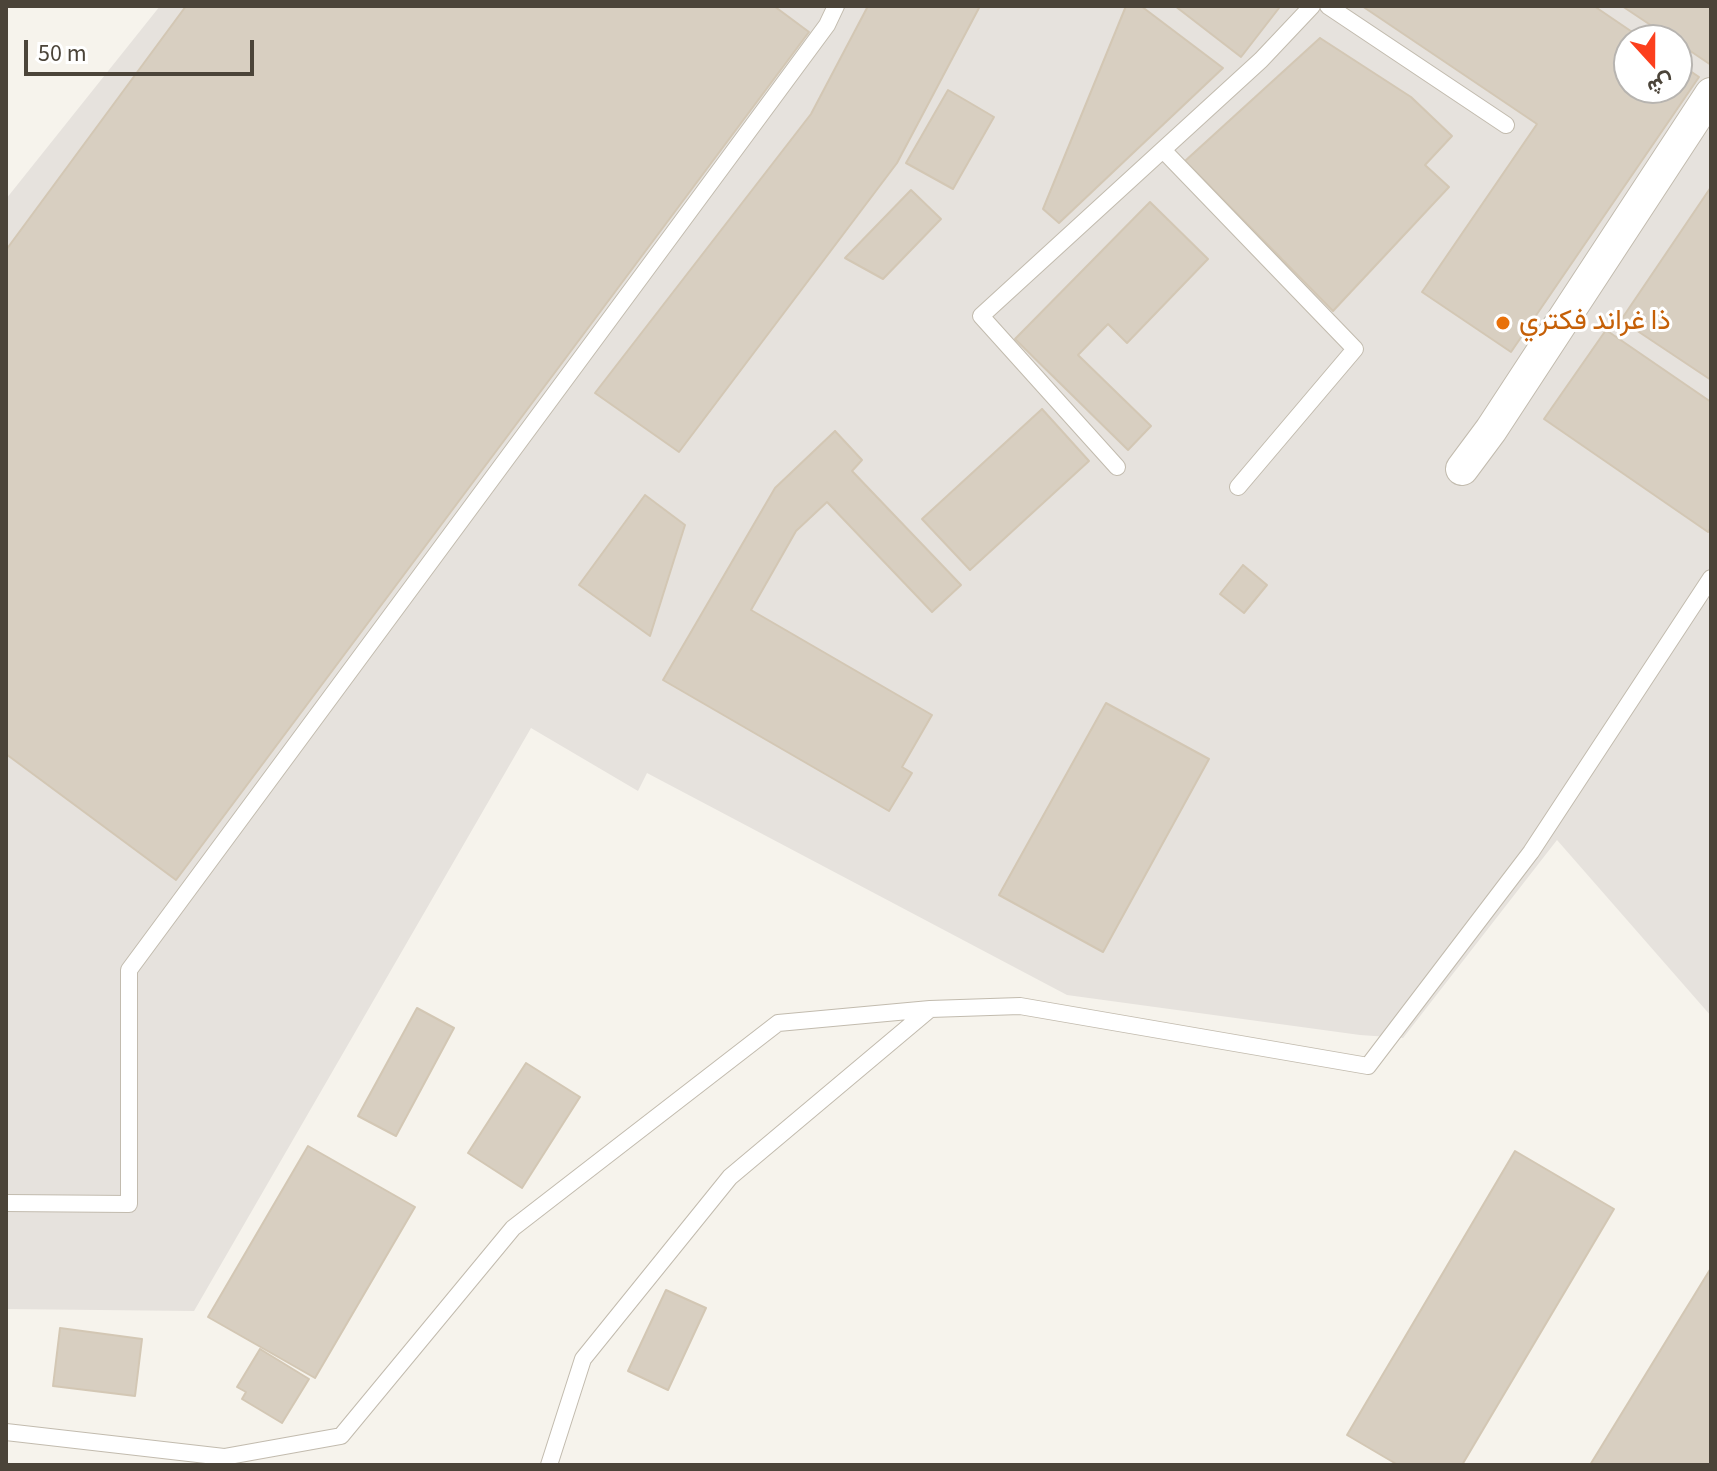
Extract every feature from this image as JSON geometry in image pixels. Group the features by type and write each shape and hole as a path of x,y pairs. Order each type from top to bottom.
{"street":[{"path":"1462,469 1491,430 1711,94"}],"lane":[{"path":"6,1203 129,1204 129,970 827,25 836,6"},
{"path":"1117,467 981,316 1261,60 1312,6"},
{"path":"1328,6 1506,125"},
{"path":"1163,150 1355,349 1238,487"},
{"path":"6,1432 224,1457 341,1436 513,1228 778,1023 930,1009 1020,1006 1368,1066 1531,852 1711,578"},
{"path":"549,1465 583,1359 730,1177 930,1009"}],"shaded area":[{"path":"160,6 1711,6 1711,1016 1557,840 1403,1038 1360,1035 1067,995 647,773 638,791 531,728 194,1311 6,1309 6,199"}],"building":[{"path":"186,6 774,6 809,32 176,880 6,754 6,250"},
{"path":"868,6 980,6 897,163 679,452 595,393 811,114"},
{"path":"1126,6 1141,6 1223,68 1059,223 1043,209"},
{"path":"1175,6 1277,6 1279,8 1241,57"},
{"path":"1362,6 1594,6 1620,24 1613,24 1613,104 1681,104 1511,352 1422,292 1537,124"},
{"path":"1622,6 1711,6 1711,65 1693,53 1693,24 1649,24"},
{"path":"1320,38 1411,97 1452,136 1425,165 1449,187 1333,311 1185,161"},
{"path":"948,90 994,117 953,189 906,163"},
{"path":"1711,187 1711,380 1621,320"},
{"path":"911,190 941,219 883,279 845,258"},
{"path":"1150,202 1208,259 1127,343 1108,324 1078,355 1151,426 1128,450 1015,339"},
{"path":"1606,330 1711,402 1711,527 1708,532 1544,419"},
{"path":"1042,409 1089,461 970,570 922,519"},
{"path":"835,431 862,460 852,471 961,585 932,612 827,502 796,531 751,610 932,715 902,767 912,773 889,811 663,680 775,488"},
{"path":"645,495 685,525 650,636 579,585"},
{"path":"1243,565 1267,585 1244,613 1220,594"},
{"path":"1106,703 1209,759 1103,952 999,895"},
{"path":"417,1008 454,1028 396,1136 358,1116"},
{"path":"526,1063 580,1097 522,1188 468,1153"},
{"path":"308,1146 415,1207 315,1378 208,1317"},
{"path":"1515,1151 1614,1209 1462,1465 1398,1465 1347,1435"},
{"path":"1711,1268 1711,1465 1590,1465"},
{"path":"666,1290 706,1308 668,1390 628,1371"},
{"path":"60,1328 142,1339 135,1396 53,1386"},
{"path":"260,1349 309,1379 282,1423 242,1399 246,1392 237,1387"}],"place":[{"name":"ذا غراند فكتري","path":"1503,323"}]}
